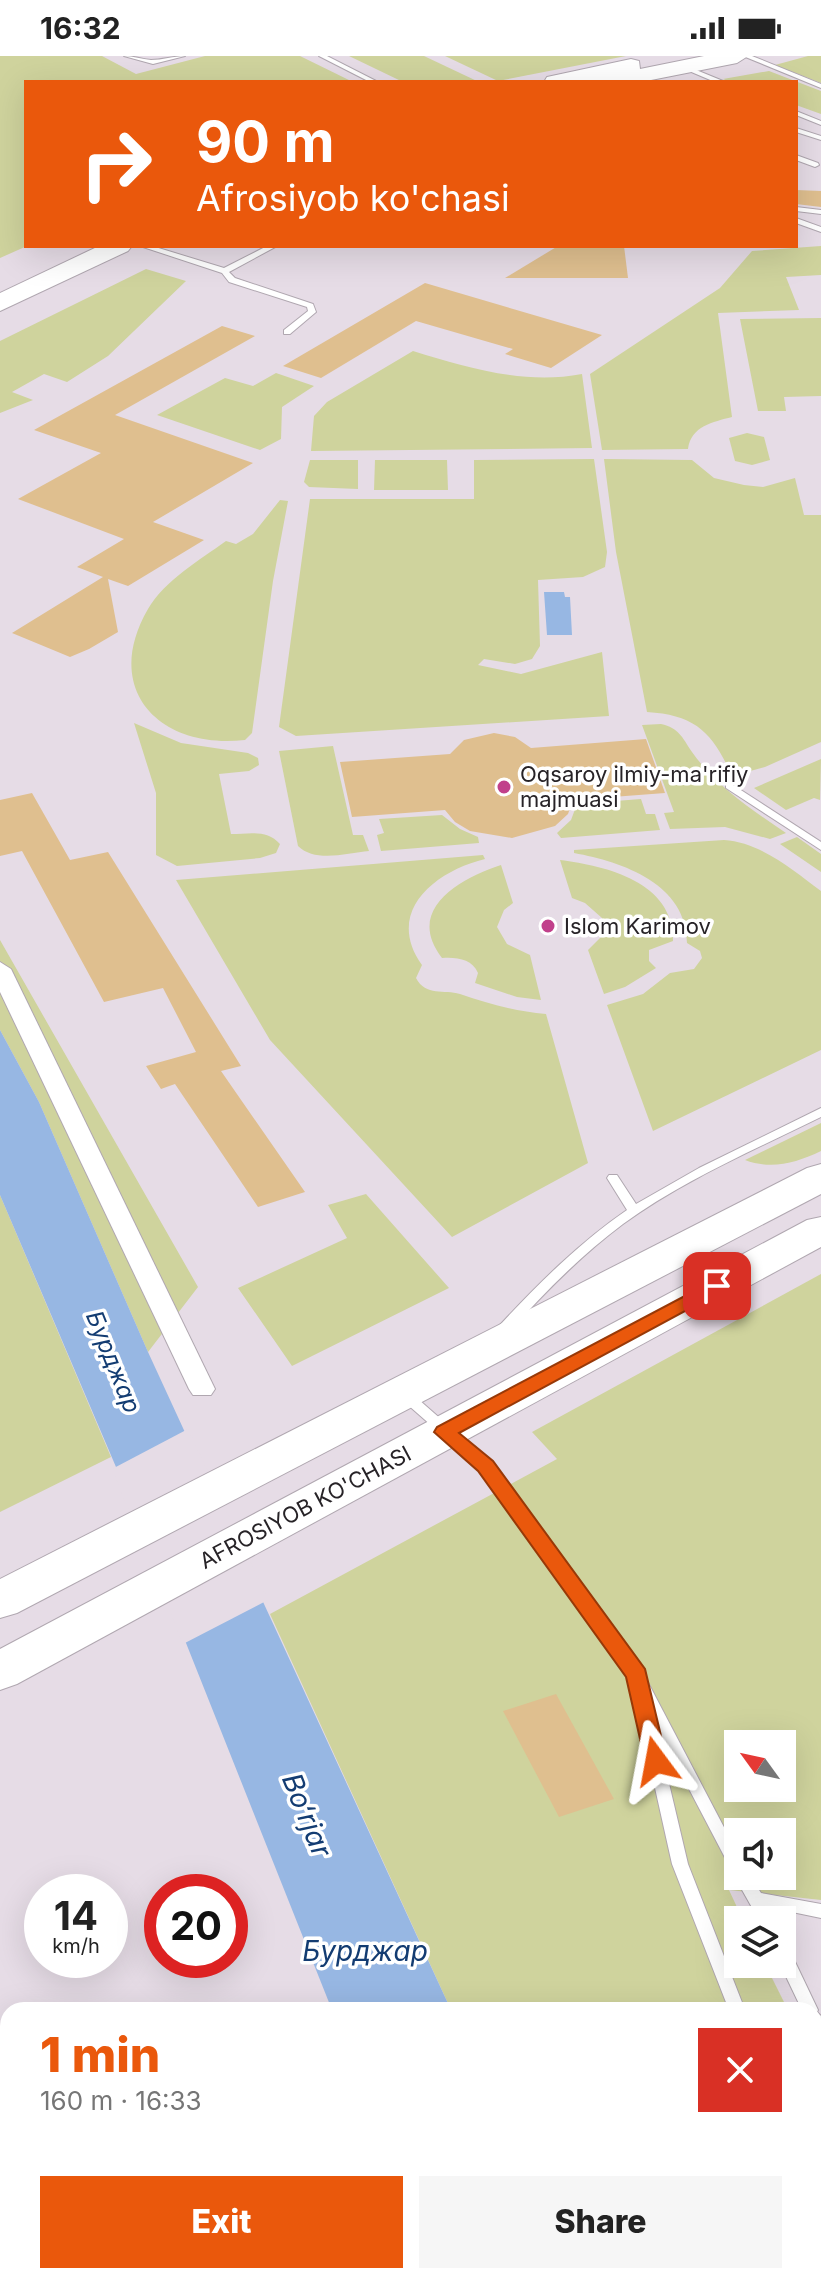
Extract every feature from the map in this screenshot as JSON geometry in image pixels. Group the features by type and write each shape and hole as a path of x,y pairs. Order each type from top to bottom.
{"main road":[{"path":"567,80 683,61 737,56"},
{"path":"615,80 683,61"},
{"path":"0,284 78,248"},
{"path":"0,303 115,248"},
{"path":"16,1592 821,1177"},
{"name":"AFROSIYOB KO'CHASI","path":"0,1671 821,1230"}],"street":[{"path":"0,969 202,1389"}],"lane":[{"path":"127,56 153,62 182,56"},
{"path":"322,56 371,80"},
{"path":"746,56 821,86"},
{"path":"683,61 717,80"},
{"path":"798,114 821,123"},
{"path":"798,131 821,138"},
{"path":"798,158 815,165"},
{"path":"798,209 821,212"},
{"path":"798,221 821,230"},
{"path":"150,248 225,271 232,280 310,306 312,312 287,332"},
{"path":"225,271 269,248"},
{"path":"730,786 821,847"},
{"path":"482,1352 535,1294 634,1211 725,1159 821,1112"},
{"path":"613,1178 634,1211"},
{"path":"402,1393 486,1466 637,1675 724,1842"},
{"path":"637,1675 680,1864 734,2002"},
{"path":"751,1890 760,1906"},
{"path":"756,1898 821,1911"},
{"path":"795,1978 806,2002"}],"green space":[{"path":"0,56 102,56 136,74 205,56 300,56 349,80 24,80 24,247 0,258"},
{"path":"349,56 424,56 475,80 399,80"},
{"path":"445,56 626,56 503,80 496,80"},
{"path":"808,56 821,56 821,83 775,65"},
{"path":"769,71 792,80 726,80 723,79"},
{"path":"798,82 821,91 821,114 798,106"},
{"path":"821,246 821,275 786,277 799,310 718,313 732,417 698,430 688,449 602,450 590,374 720,288 752,251"},
{"path":"146,269 186,281 108,356 67,382 44,374 12,392 33,400 0,413 0,341"},
{"path":"821,318 821,396 784,397 786,411 758,411 740,319"},
{"path":"413,351 476,369 518,376 582,374 592,448 311,451 314,416 327,402"},
{"path":"276,373 314,386 282,407 281,439 260,450 157,415 225,378 253,386"},
{"path":"747,433 764,437 770,460 752,465 735,461 729,438"},
{"path":"594,459 607,552 605,567 583,577 538,580 540,646 532,659 515,664 484,659 478,665 521,674 602,652 609,716 296,736 279,727 310,499 474,499 474,460"},
{"path":"604,459 692,460 714,478 763,487 795,478 804,515 821,515 821,742 765,767 732,776 718,748 701,729 678,717 647,712 616,552"},
{"path":"310,460 358,460 358,489 309,487 304,482"},
{"path":"375,460 447,460 448,490 374,490"},
{"path":"280,500 288,501 273,581 252,733 245,740 214,741 187,735 165,724 147,709 136,689 131,665 135,638 148,609 164,589 226,541 236,544 253,534"},
{"path":"134,723 181,743 248,753 258,758 259,765 249,771 219,774 231,834 269,836 280,844 276,853 260,858 177,866 156,855 156,793"},
{"path":"661,724 680,734 702,765 724,787 786,833 770,839 725,827 670,829 664,813 674,812 642,725"},
{"path":"333,746 353,835 363,835 369,851 322,856 298,846 279,751"},
{"path":"821,759 820,800 814,798 786,810 754,788"},
{"path":"641,799 646,814 655,814 660,830 561,838 557,833 571,820 577,804"},
{"path":"442,815 460,829 478,837 479,843 381,851 377,835 384,833 379,819"},
{"path":"797,837 821,854 821,872 780,844"},
{"path":"724,840 763,851 821,891 821,1050 653,1131 607,1005 643,994 670,973 694,969 702,958 700,951 687,943 684,923 676,905 664,891 631,870 574,853 574,850"},
{"path":"483,855 485,859 449,873 433,884 412,911 409,928 412,946 422,965 416,978 430,990 546,1014 588,1163 452,1237 270,1040 176,880"},
{"path":"560,860 617,873 650,891 662,904 670,921 673,941 649,950 649,961 656,968 625,987 604,994 588,950 602,936 602,918 585,903 572,898"},
{"path":"501,865 513,903 504,910 497,927 507,944 530,955 541,1000 517,997 475,983 478,973 472,965 458,959 442,958 432,940 430,925 433,910 442,898 470,878"},
{"path":"0,940 198,1287 148,1352 39,1102 0,1030"},
{"path":"821,1123 821,1151 783,1164 745,1160"},
{"path":"366,1194 449,1288 292,1366 238,1288 347,1238 328,1205"},
{"path":"0,1195 111,1457 0,1512"},
{"path":"821,1274 821,1900 729,1890 736,1906 724,1906 724,1978 772,1978 784,2002 447,2002 270,1614 557,1459 532,1432"}],"water":[{"path":"544,592 564,592 565,597 570,597 572,635 547,635"},
{"name":"Бурджар","path":"0,1030 39,1102 148,1352 447,2002 329,2002 116,1467 0,1195"}],"pier":[{"path":"188,1429 268,1600 183,1644 112,1469"}],"building":[{"path":"798,190 821,191 821,207 798,204"},
{"path":"555,248 624,248 628,278 505,278"},
{"path":"425,283 602,335 551,368 505,354 513,349 416,321 321,378 283,366"},
{"path":"222,326 255,336 115,415 253,463 153,522 204,540 128,586 108,579 118,632 89,649 70,657 12,633 103,577 77,567 124,539 18,499 101,453 34,430"},
{"name":"Oqsaroy ilmiy-ma'rifiy majmuasi","path":"494,733 515,737 531,748 646,739 665,793 573,800 568,814 555,826 512,838 470,831 455,822 445,810 352,817 340,762 450,754 464,740"},
{"path":"32,793 70,860 108,852 241,1066 221,1071 305,1192 258,1207 175,1084 161,1089 146,1066 196,1052 163,988 104,1002 22,851 0,856 0,800"},
{"path":"556,1694 614,1799 559,1817 503,1711"}],"place":[{"name":"Oqsaroy ilmiy-ma'rifiy majmuasi","path":"504,787"},
{"name":"Islom Karimov","path":"548,926"}],"route":[{"path":"656,1761 637,1675 486,1466 444,1432 717,1286"}],"water label":[{"name":"Bo‘rjar","path":"307,1815"}]}
